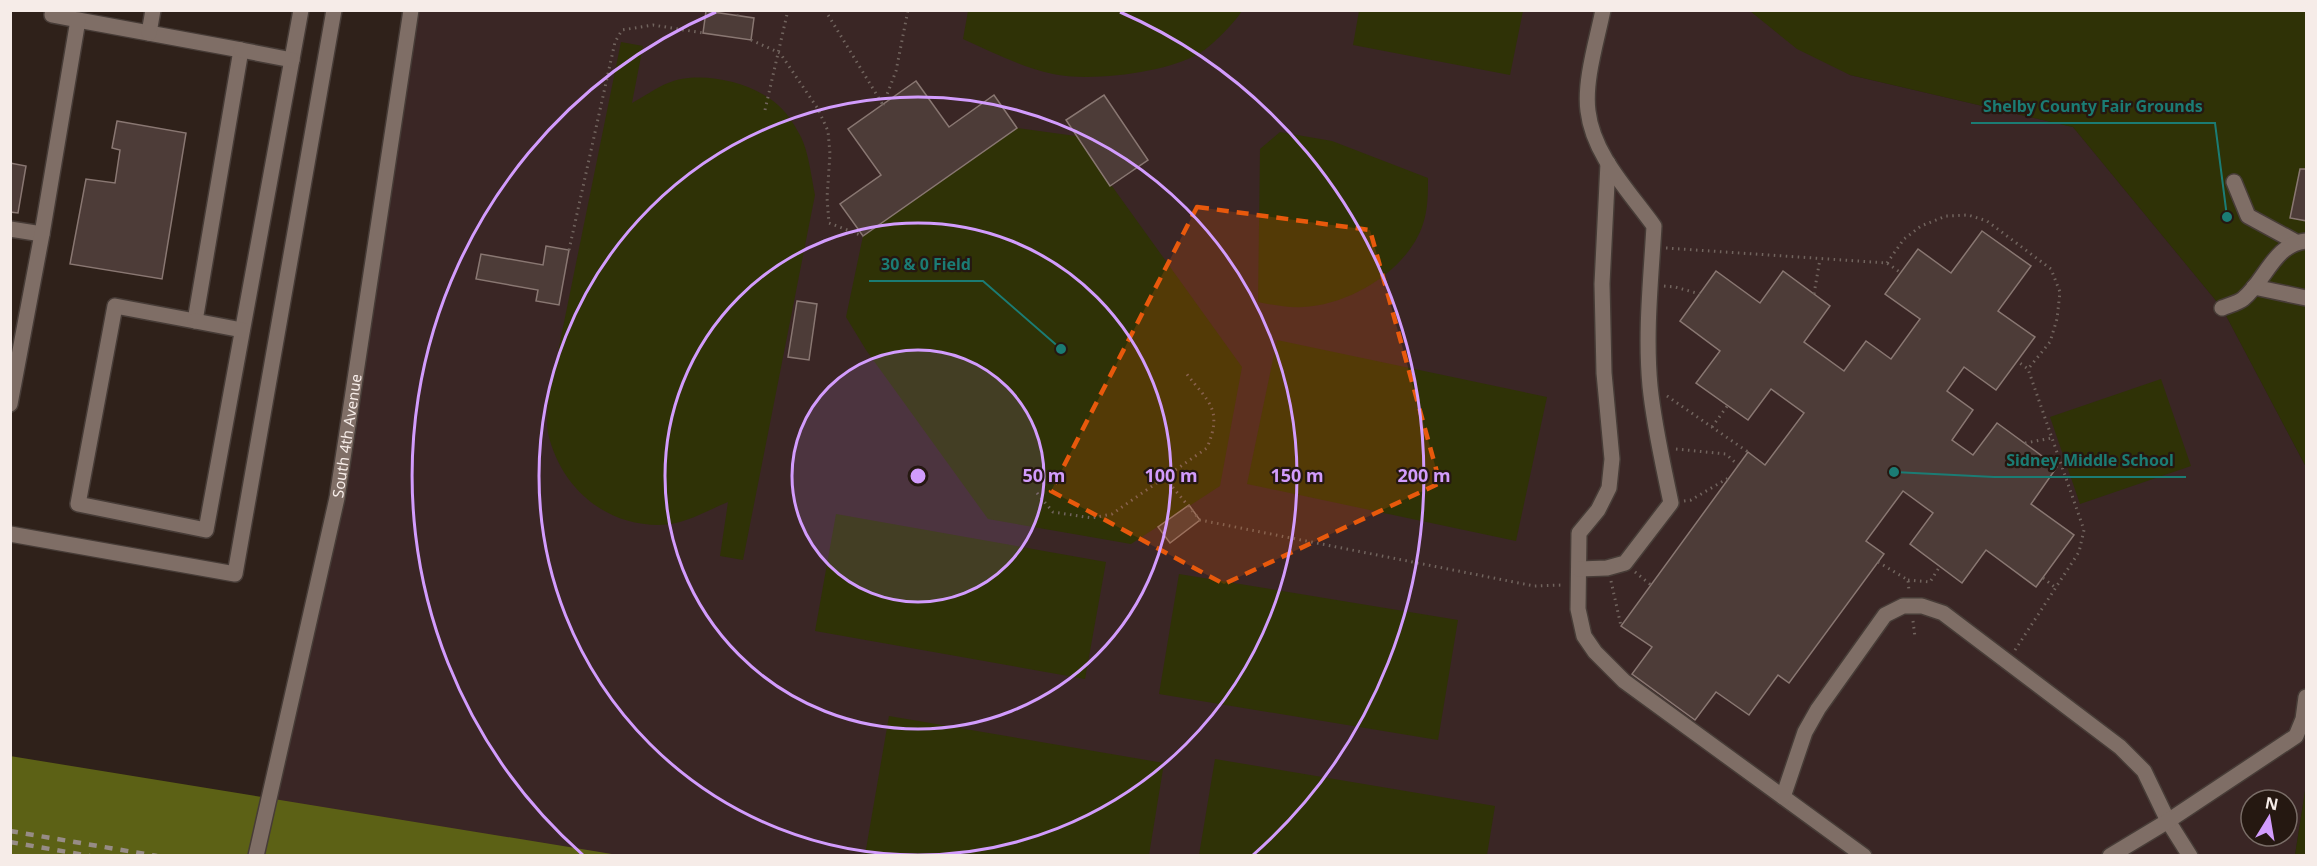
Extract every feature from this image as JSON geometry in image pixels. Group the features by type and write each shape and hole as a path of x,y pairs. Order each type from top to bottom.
{"street":[{"path":"52,10 52,15 292,60"},
{"path":"149,33 153,10"},
{"path":"242,330 115,306 78,504 206,530 301,10"},
{"path":"10,534 235,574 334,10"},
{"name":"South 4th Avenue","path":"256,855 337,498 411,10"},
{"path":"1579,569 1608,568 1625,563 1671,503 1659,448 1650,385 1648,310 1654,226 1608,163 1592,130 1587,109 1589,83 1603,10"},
{"path":"10,404 42,234 78,20"},
{"path":"195,321 241,50"},
{"path":"1608,163 1602,295 1604,373 1612,459 1609,488 1598,510 1579,533 1578,609 1584,636 1595,652 1624,681 1864,855"},
{"path":"2234,182 2248,216 2301,241"},
{"path":"10,229 42,234"},
{"path":"2222,308 2242,300 2283,249 2301,241"},
{"path":"2254,287 2307,298"},
{"path":"1784,797 1805,732 1818,709 1885,615 1903,606 1922,606 1943,613 2120,747 2144,771 2168,820 2190,855"},
{"path":"2110,855 2296,736 2303,719 2307,697"}],"path":[{"path":"738,16 739,10"},
{"path":"765,110 780,53 788,10"},
{"path":"825,10 883,105 896,71 908,10"},
{"path":"569,250 615,42 622,30 653,25 703,33"},
{"path":"751,40 780,53 818,109 828,131 829,223 863,236"},
{"path":"1887,263 1904,239 1921,226 1946,216 1968,215 1987,221 2051,268 2060,292 2057,319 2050,342 2028,369"},
{"path":"1653,247 1887,263 1901,273"},
{"path":"1814,294 1820,259"},
{"path":"1650,285 1675,287 1700,294"},
{"path":"2007,662 2079,552 2084,530 2028,369 2017,361"},
{"path":"1037,493 1053,512 1092,518 1112,514 1207,448 1214,432 1214,410 1186,373"},
{"path":"1650,385 1748,452"},
{"path":"1712,427 1728,405"},
{"path":"2025,443 2052,438"},
{"path":"1659,448 1726,454 1738,465"},
{"path":"1671,503 1691,501 1730,477"},
{"path":"1165,478 1200,520 1534,586 1579,585"},
{"path":"1908,580 1930,582 1940,566"},
{"path":"1608,568 1621,626"},
{"path":"2043,578 2056,588"}],"highlighted area":[{"path":"1197,207 1370,230 1440,483 1224,584 1051,491"}],"shaded area":[{"path":"411,11 1750,11 1850,75 2073,127 2222,308 2306,467 2306,785 2299,830 2299,788 2239,788 2239,848 2296,848 2295,855 618,856 268,799 337,498"}],"green space":[{"path":"968,10 1242,11 1211,45 1186,60 1149,71 1087,77 1041,71 1007,59 963,39"},
{"path":"1359,11 1523,11 1510,75 1353,45"},
{"path":"1750,11 2306,11 2306,467 2222,308 2073,127 1850,75 1797,49"},
{"path":"621,42 643,46 632,103 663,85 681,79 713,78 745,86 760,92 786,113 801,137 808,158 815,195 743,560 720,556 728,502 677,523 659,525 620,518 602,510 574,485 554,452 548,433 548,401"},
{"path":"994,95 1017,128 1076,136 1242,367 1220,486 1131,544 988,519 866,350 846,317 863,236 840,204"},
{"path":"1280,132 1332,141 1428,178 1425,219 1405,256 1375,282 1339,300 1321,305 1297,307 1258,302 1260,149"},
{"path":"1277,340 1547,397 1516,541 1247,484"},
{"path":"2161,379 2191,466 2080,504 2050,417"},
{"path":"836,514 1106,562 1085,679 815,631"},
{"path":"1179,574 1458,620 1438,740 1159,694"},
{"path":"889,716 1164,763 1149,855 865,855"},
{"path":"10,756 618,855 11,855"},
{"path":"1215,759 1495,806 1487,855 1199,855"},
{"path":"2306,785 2306,855 2295,855 2296,848 2299,848 2299,830"}],"building":[{"path":"706,11 754,18 751,40 703,33"},
{"path":"916,81 949,127 994,95 1017,128 863,236 840,204 881,175 848,129"},
{"path":"1104,95 1148,160 1110,186 1066,120"},
{"path":"117,121 186,133 162,279 70,264 86,179 115,183 120,150 112,148"},
{"path":"10,163 26,166 18,213 10,212"},
{"path":"2300,169 2307,169 2307,221 2290,218"},
{"path":"1982,231 2031,266 1998,311 2035,337 1996,390 1964,367 1947,391 1973,410 1952,440 1973,455 1997,423 2057,467 2031,504 2074,535 2036,587 1986,550 1962,583 1910,544 1933,513 1903,491 1866,541 1884,554 1789,683 1778,675 1749,715 1716,692 1695,720 1632,674 1652,647 1621,626 1748,452 1765,465 1804,413 1771,389 1748,420 1696,383 1720,351 1680,321 1716,271 1760,303 1783,271 1830,306 1804,342 1844,371 1866,341 1891,359 1920,319 1885,294 1918,249 1951,273"},
{"path":"546,246 569,250 559,305 536,301 538,290 476,279 481,254 543,265"},
{"path":"797,301 817,304 809,360 788,357"},
{"path":"1189,505 1200,520 1170,543 1158,527"}],"railway":[{"path":"10,831 157,856"},
{"path":"10,842 90,856"}],"place":[{"name":"Shelby County Fair Grounds","path":"2227,217"},
{"name":"30 & 0 Field","path":"1061,349"},
{"name":"Sidney Middle School","path":"1894,472"}]}
